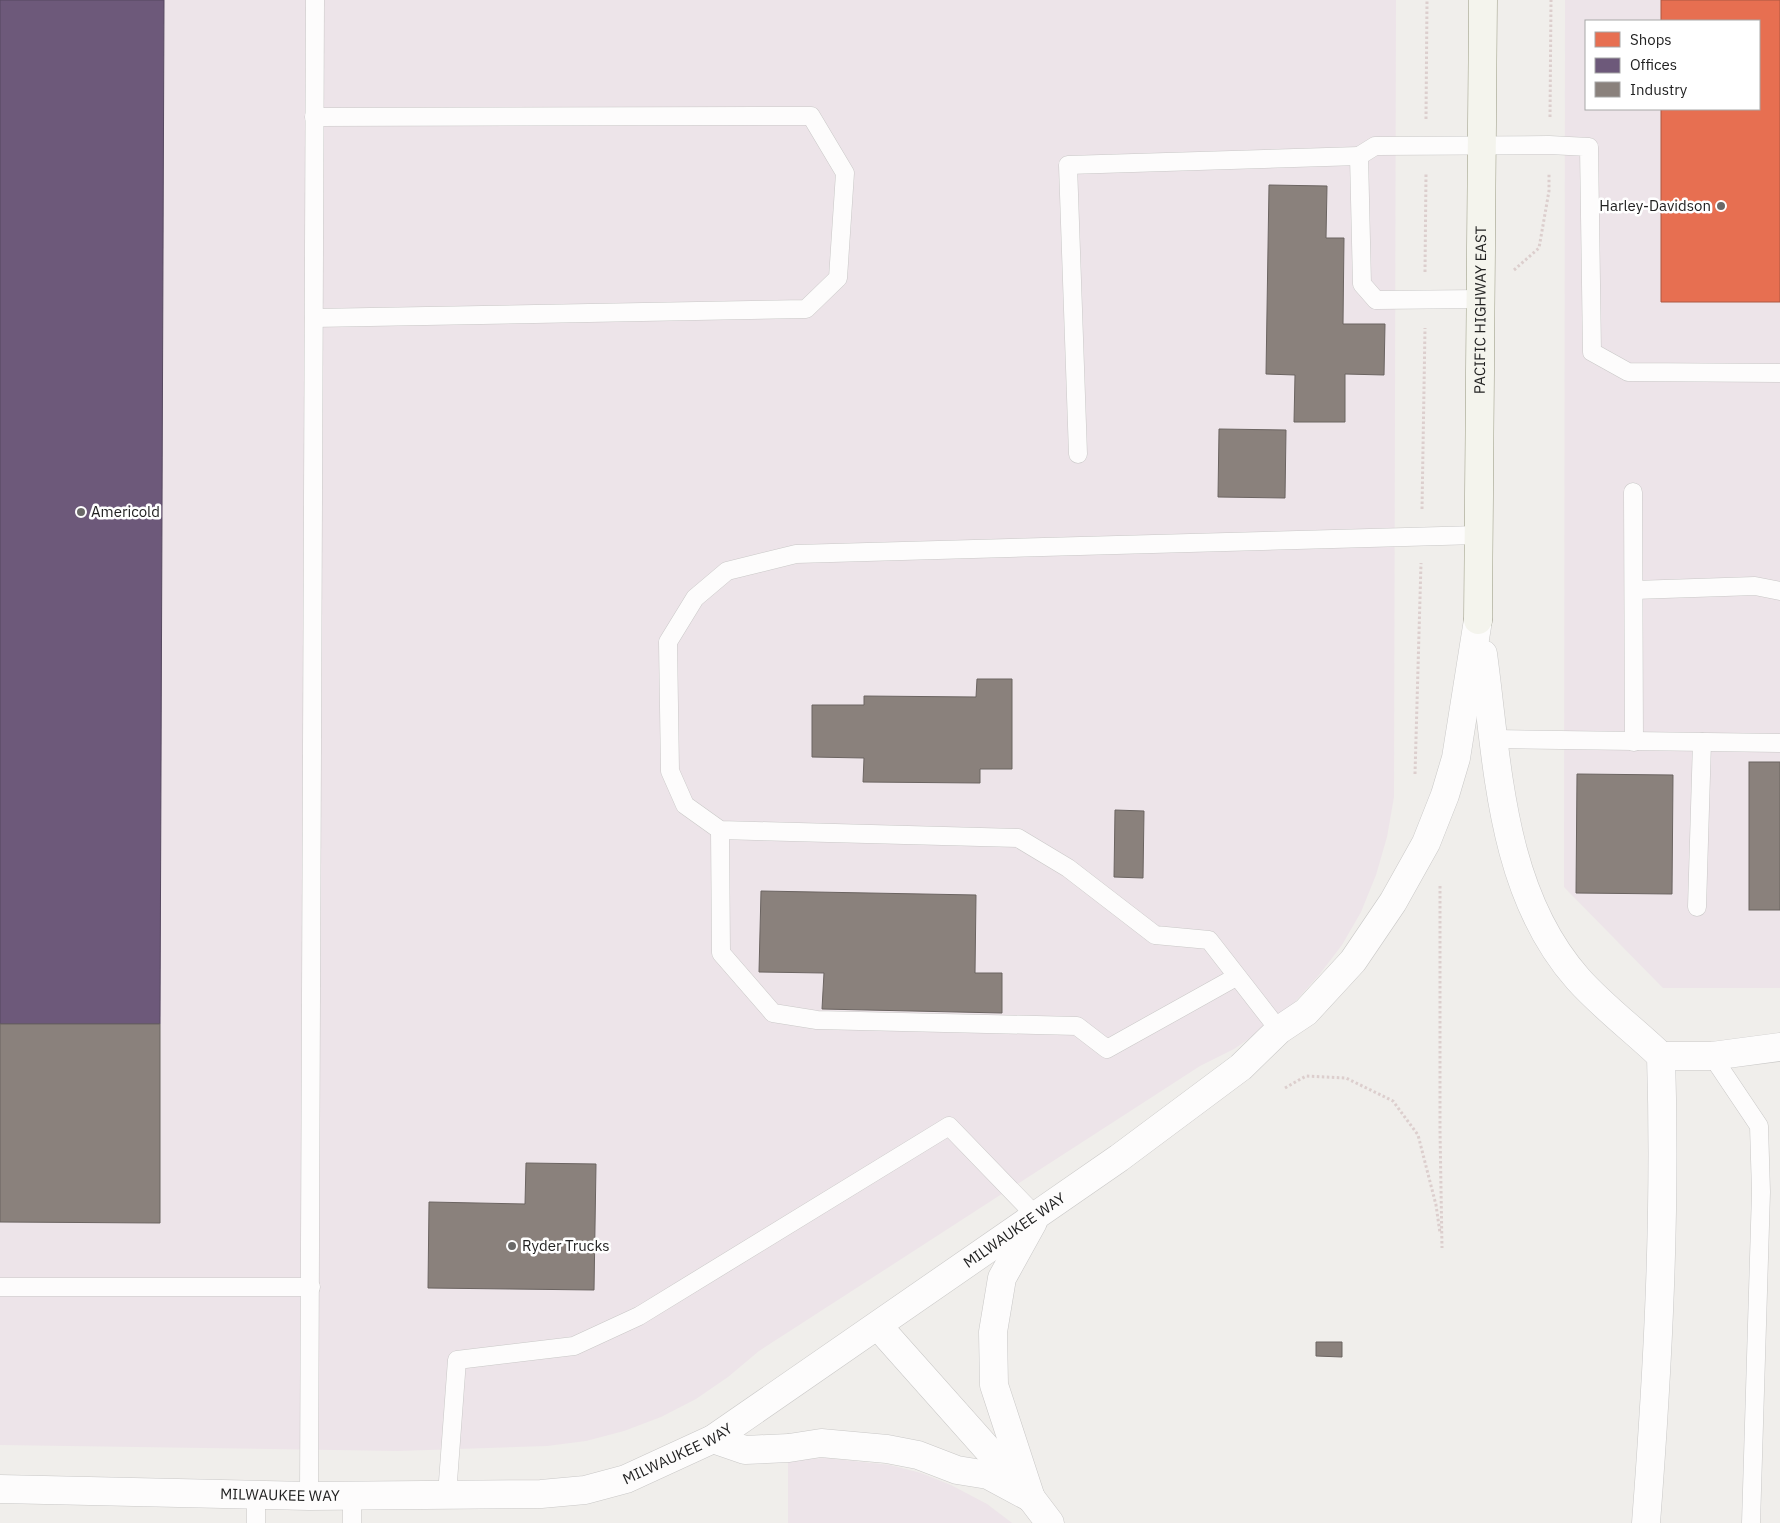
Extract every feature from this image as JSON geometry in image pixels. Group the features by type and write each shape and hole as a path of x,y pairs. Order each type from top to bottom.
{"main road":[{"name":"PACIFIC HIGHWAY EAST","path":"1478,620 1483,0"}],"street":[{"path":"1478,620 1503,802 1514,856 1530,906 1552,944 1577,979 1661,1056 1712,1056 1780,1047"},
{"name":"MILWAUKEE WAY","path":"0,1489 309,1496 541,1494 586,1490 626,1479 713,1439 1119,1158 1241,1067 1279,1030 1306,1012 1353,961 1393,902 1426,843 1445,795 1456,758 1478,620"},
{"path":"1646,1523 1655,1408 1663,1221 1661,1056"},
{"path":"1031,1498 994,1385 993,1332 1002,1278 1036,1216"},
{"path":"878,1326 1031,1498 1050,1523"},
{"path":"713,1439 745,1450 789,1448 820,1443 894,1450 918,1455 957,1470 988,1475 1031,1498"}],"lane":[{"path":"309,1496 315,0"},
{"path":"314,117 811,116 845,173 838,278 806,309 314,318"},
{"path":"1078,454 1068,165 1359,156 1375,146 1549,145 1589,147 1592,352 1628,372 1780,373"},
{"path":"1359,156 1362,284 1376,300 1481,299"},
{"path":"1633,492 1634,742"},
{"path":"1279,1030 1209,940 1155,935 1068,868 1018,838 720,830 685,805 670,771 668,642 695,598 727,571 796,554 1478,535"},
{"path":"1634,590 1755,586 1780,591"},
{"path":"1495,739 1780,743"},
{"path":"1697,907 1702,742"},
{"path":"720,830 721,953 773,1013 817,1020 1077,1026 1107,1048 1236,977"},
{"path":"1712,1056 1759,1126 1761,1192 1751,1523"},
{"path":"447,1495 456,1360 574,1346 639,1316 950,1126 1036,1216"},
{"path":"0,1287 311,1287"},
{"path":"256,1495 256,1523"},
{"path":"352,1496 352,1523"}],"path":[{"path":"1415,778 1425,299 1428,0"},
{"path":"1481,299 1539,248 1548,190 1551,0"},
{"path":"1285,1088 1306,1076 1346,1078 1393,1101 1418,1136 1436,1205 1442,1248 1440,881"}],"shaded area":[{"path":"0,0 1396,0 1394,797 1387,837 1376,875 1361,912 1342,945 1294,1003 1265,1028 1234,1049 1200,1066 759,1351 728,1377 696,1399 661,1417 624,1431 586,1441 547,1446 398,1451 0,1445"},
{"path":"1565,0 1780,0 1780,988 1663,988 1564,887"},
{"path":"826,1458 890,1465 921,1473 951,1485 987,1504 1012,1523 788,1523 788,1460"}],"building: Shops":[{"name":"Harley-Davidson","path":"1661,0 1780,0 1780,302 1661,302 1661,110 1760,110 1760,20 1661,20"}],"building: Offices":[{"name":"Americold","path":"0,0 164,0 160,1024 0,1024"}],"building: Industry":[{"path":"1269,185 1327,186 1326,238 1344,238 1343,324 1385,324 1384,375 1345,374 1345,422 1294,422 1295,375 1266,374"},
{"path":"1219,429 1286,430 1285,498 1218,497"},
{"path":"977,679 1012,679 1012,769 980,769 980,783 863,782 864,758 812,757 812,705 864,705 864,696 976,697"},
{"path":"1749,762 1780,762 1780,910 1749,910"},
{"path":"1577,774 1673,775 1672,894 1576,893"},
{"path":"1115,810 1144,811 1143,878 1114,877"},
{"path":"761,891 976,895 975,973 1002,973 1002,1013 822,1009 824,973 759,972"},
{"path":"0,1024 160,1024 160,1223 0,1222"},
{"name":"Ryder Trucks","path":"526,1163 596,1164 594,1290 428,1288 429,1202 525,1204"},
{"path":"1316,1342 1342,1342 1342,1357 1316,1356"}],"place":[{"name":"Harley-Davidson","path":"1721,206"},
{"name":"Americold","path":"81,512"},
{"name":"Ryder Trucks","path":"512,1246"}]}
